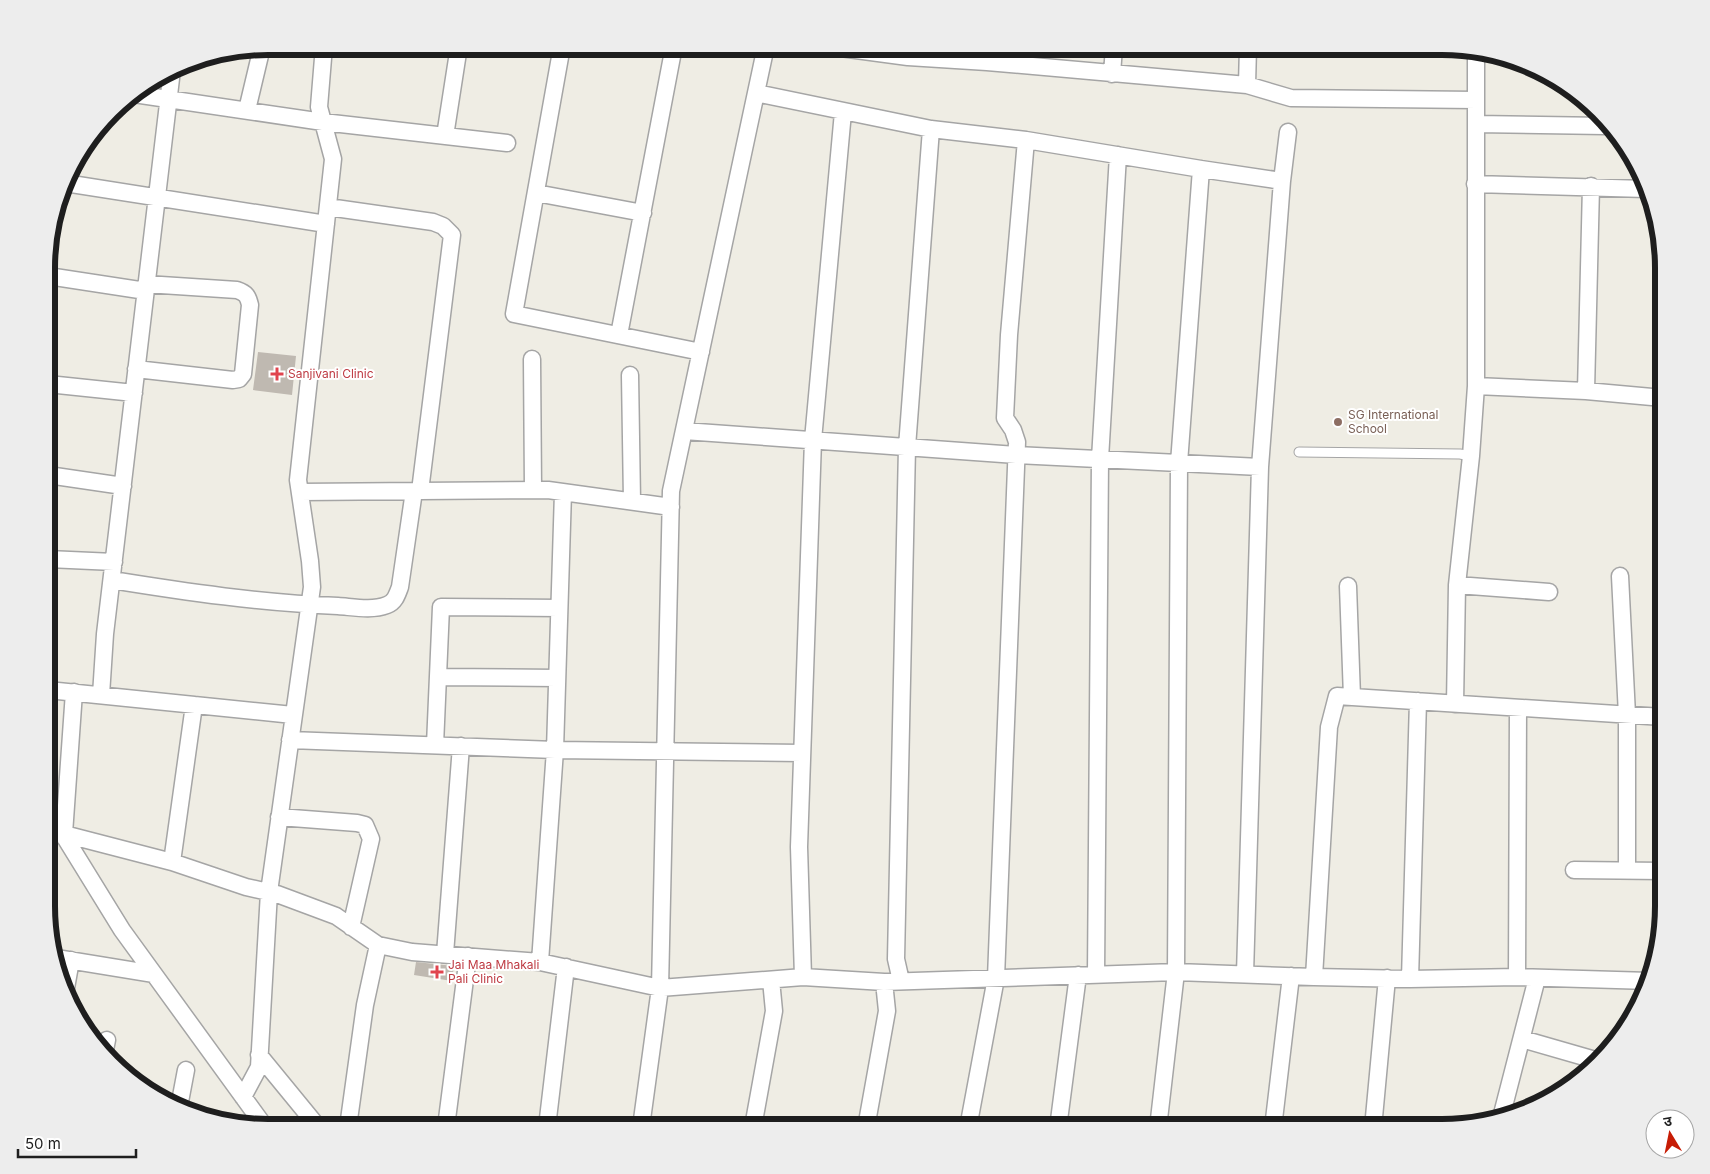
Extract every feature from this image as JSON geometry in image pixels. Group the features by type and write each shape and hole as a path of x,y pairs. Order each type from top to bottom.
{"street":[{"path":"248,110 260,55"},
{"path":"243,1097 259,1067 269,892 312,587 298,480 333,159 319,107 323,55"},
{"path":"445,136 458,55"},
{"path":"560,55 514,314 701,352"},
{"path":"619,335 672,55"},
{"path":"642,1119 660,988 671,491 764,55"},
{"path":"893,55 908,57 961,55"},
{"path":"993,55 1112,74 1247,86 1291,98 1476,100"},
{"path":"1112,74 1113,55"},
{"path":"1247,86 1248,55"},
{"path":"1455,704 1457,585 1471,456 1476,386 1476,58"},
{"path":"101,695 105,634 171,79"},
{"path":"756,93 931,129 1026,140 1282,181"},
{"path":"144,95 323,122 507,143"},
{"path":"803,978 799,848 813,440 843,112"},
{"path":"1476,124 1600,125"},
{"path":"901,981 896,959 907,447 931,129"},
{"path":"1245,974 1260,467 1282,181 1288,132"},
{"path":"970,1119 996,978 1017,442 1013,430 1005,418 1009,335 1026,140"},
{"path":"1096,975 1100,459 1118,155"},
{"path":"1159,1119 1176,972 1179,463 1201,169"},
{"path":"72,184 157,197 327,215 433,222 443,226 452,235 417,491 400,587 396,598 389,604 376,608 309,605 112,580"},
{"path":"1475,184 1640,189"},
{"path":"1586,391 1591,186"},
{"path":"536,192 643,213"},
{"path":"55,277 146,288 237,290 244,292 248,297 250,305 243,374 239,379 233,380 136,369"},
{"path":"532,359 533,490"},
{"path":"630,375 632,501"},
{"path":"55,385 134,393"},
{"path":"1476,386 1586,391 1655,397"},
{"path":"684,431 1016,455 1260,467"},
{"path":"55,476 123,486"},
{"path":"300,492 533,490 671,506"},
{"path":"540,962 554,750 563,492"},
{"path":"55,559 114,562"},
{"path":"1620,576 1627,715 1627,870"},
{"path":"1457,585 1549,592"},
{"path":"1348,586 1352,697"},
{"path":"435,745 440,607 559,608"},
{"path":"438,677 557,678"},
{"path":"55,691 293,715"},
{"path":"74,692 56,832 122,930 259,1119"},
{"path":"1314,977 1329,727 1337,696 1655,717"},
{"path":"1410,979 1418,701"},
{"path":"172,862 194,705"},
{"path":"1517,978 1518,708"},
{"path":"290,740 554,750 802,752"},
{"path":"445,954 461,746"},
{"path":"279,817 365,825 371,839 351,927"},
{"path":"56,832 172,862 246,887 269,892 336,916 378,945 412,952 540,962 660,988 803,978 884,982 1176,972 1410,979 1537,978 1642,981"},
{"path":"1574,870 1655,871"},
{"path":"349,1119 365,1005 378,945"},
{"path":"447,1119 468,956"},
{"path":"64,959 154,974"},
{"path":"548,1119 566,967"},
{"path":"1059,1119 1078,975"},
{"path":"1274,1119 1291,976"},
{"path":"1374,1119 1387,978"},
{"path":"1503,1110 1537,978"},
{"path":"755,1119 774,1011 771,980"},
{"path":"868,1119 887,1011 884,982"},
{"path":"1522,1039 1591,1059"},
{"path":"259,1055 311,1119"},
{"path":"180,1100 186,1070"}],"lane":[{"path":"1299,452 1460,454 1471,456"}],"building":[{"path":"258,352 296,356 292,395 253,390"},
{"path":"416,962 454,966 452,981 414,975"}],"place":[{"name":"Sanjivani Clinic","path":"277,374"},
{"name":"SG International School","path":"1338,422"},
{"name":"Jai Maa Mhakali Pali Clinic","path":"437,972"}]}
